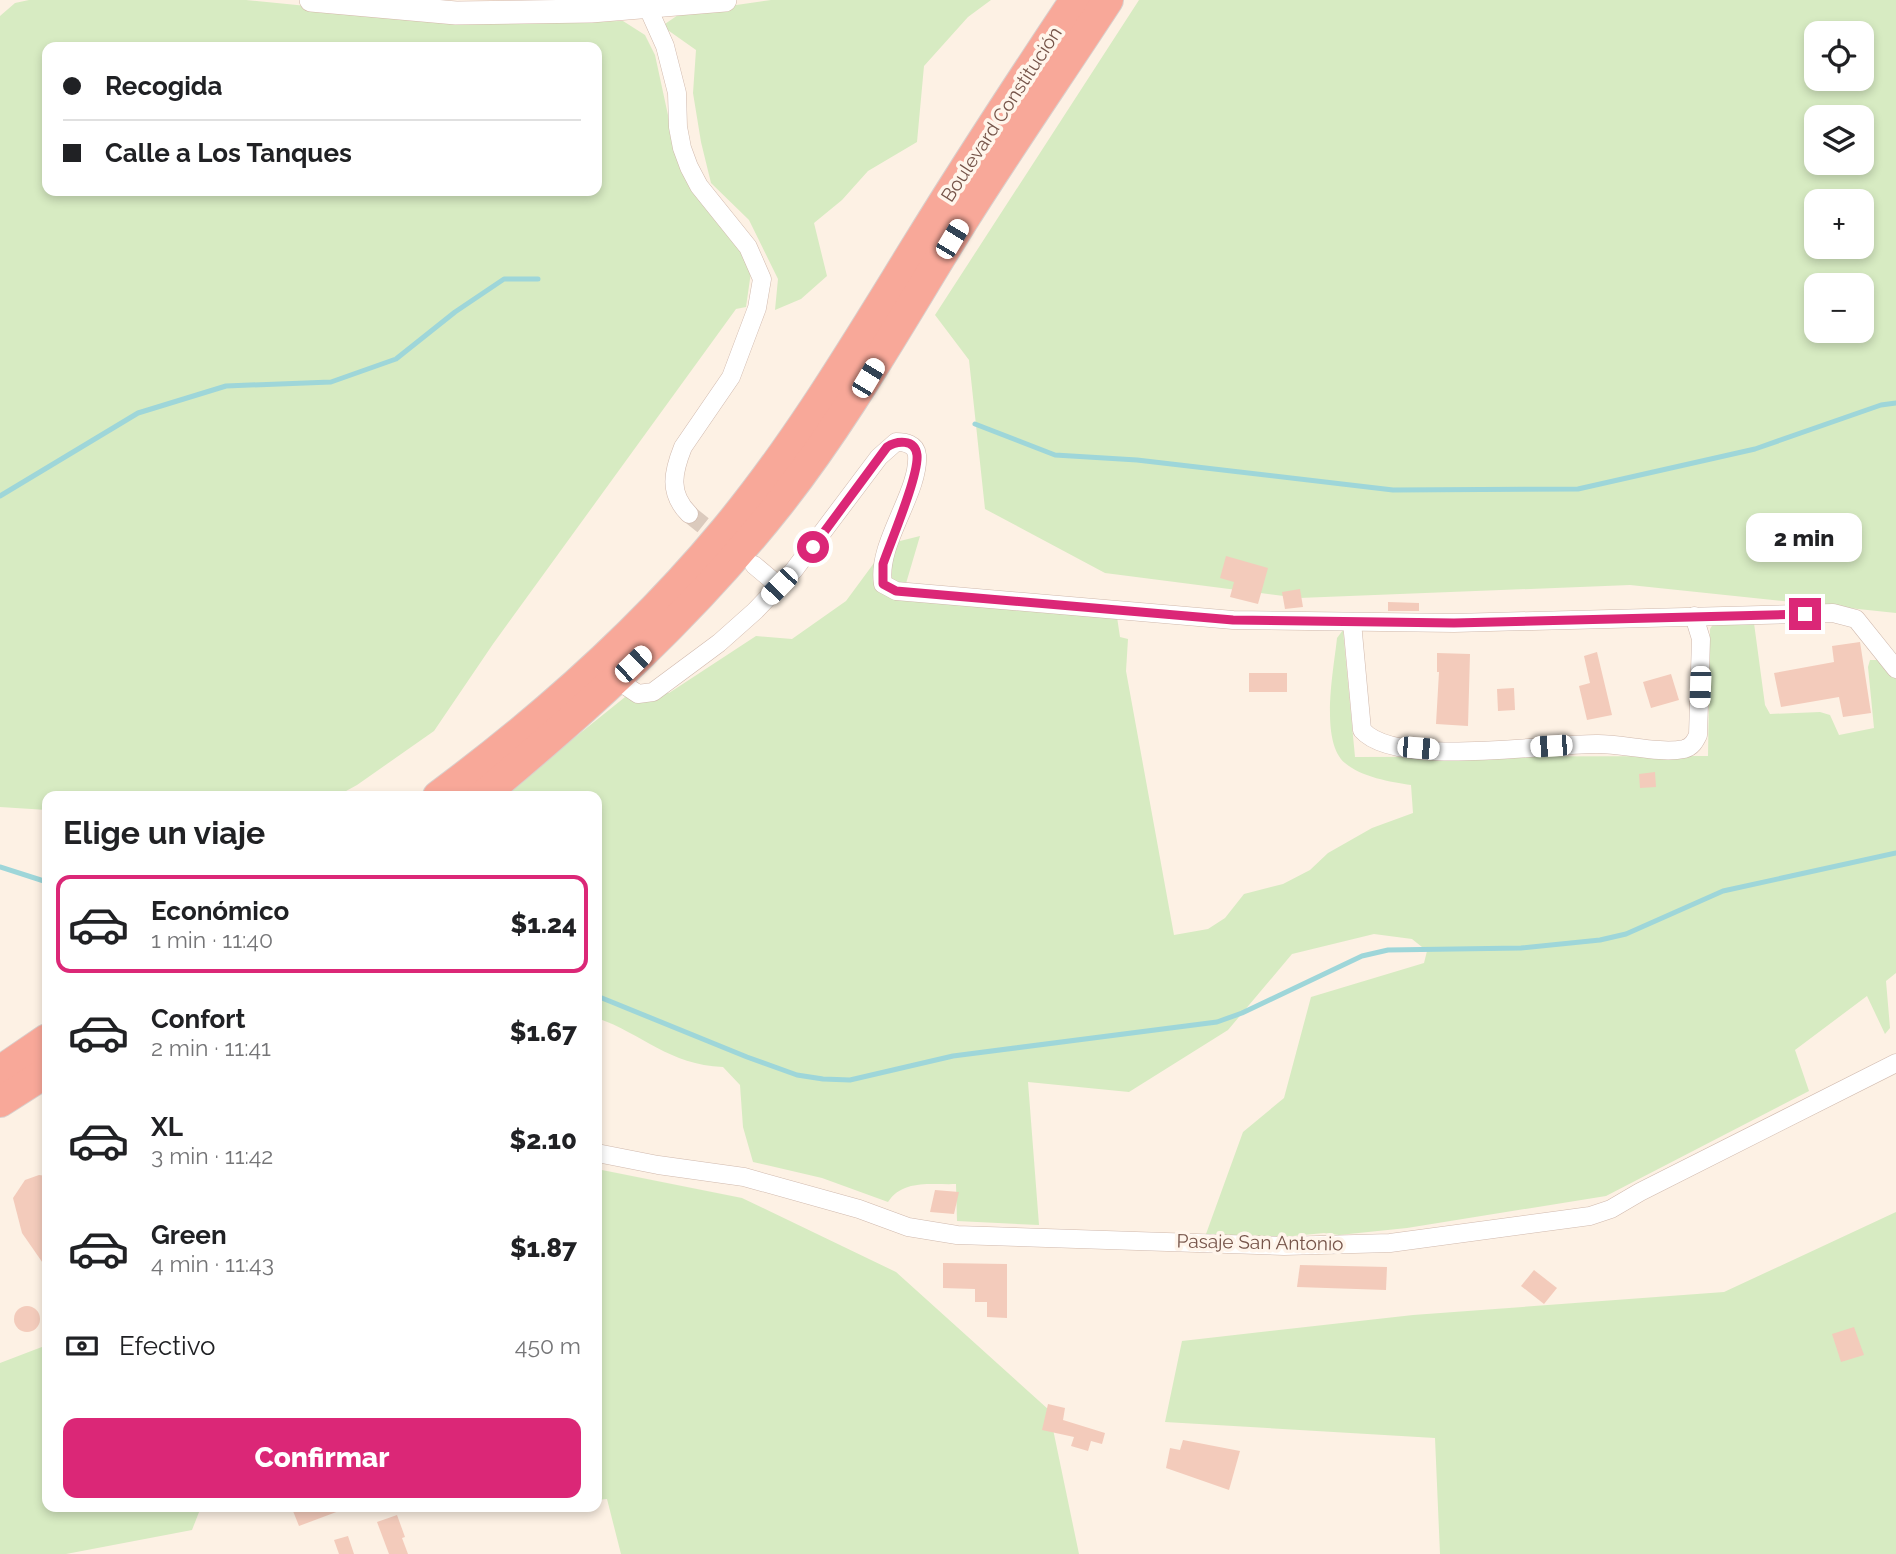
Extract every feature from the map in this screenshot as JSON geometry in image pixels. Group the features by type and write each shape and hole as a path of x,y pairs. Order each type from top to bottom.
{"highway":[{"name":"Boulevard Constitución","path":"445,791 481,764 584,675 650,611 725,531 783,454 836,376 932,220 1075,0"},
{"name":"Boulevard Constitución","path":"488,791 617,680 697,599 745,546 814,458 868,378 966,216 1108,0"},
{"path":"0,1071 42,1042"},
{"path":"0,1102 42,1075"}],"street":[{"path":"311,0 456,13 591,11 724,0"},
{"path":"648,8 665,46 677,93 680,137 689,167 706,196 748,247 760,269 762,279 757,309 731,377 683,447 678,460 673,485 680,505 689,514"},
{"path":"617,680 638,694 653,692 719,643 779,586 813,547 887,447 896,442 905,442 913,447 917,454 914,473 881,575 883,584 896,591 1233,620 1454,623 1844,614 1856,619 1889,647 1896,669"},
{"path":"754,565 779,586"},
{"path":"1352,621 1362,730 1378,742 1391,746 1445,751 1598,744 1682,750 1695,743 1698,734 1701,639 1694,617"},
{"name":"Pasaje San Antonio","path":"602,1154 744,1177 859,1209 908,1227 957,1235 1284,1245 1390,1243 1590,1216 1611,1209 1651,1186 1896,1063"}],"green space":[{"path":"29,0 246,0 438,19 509,23 623,21 645,35 655,55 679,166 694,192 752,265 746,307 736,309 493,644 434,731 346,791 42,791 42,810 0,807 0,16 15,3"},
{"path":"771,0 991,0 968,17 924,66 917,142 868,171 842,200 814,223 827,276 801,299 775,310 778,279 749,220 711,183 693,93 696,50 662,26 681,13"},
{"path":"1139,0 1896,0 1896,613 1630,585 1299,598 1105,573 985,509 969,360 935,315"},
{"path":"920,536 902,597 1117,617 1120,637 1128,639 1126,671 1174,935 1208,929 1225,918 1244,894 1283,884 1310,870 1328,853 1372,828 1413,813 1411,785 1359,772 1345,763 1337,753 1332,739 1330,704 1337,638 1343,630 1355,757 1708,756 1710,629 1713,624 1754,623 1765,705 1770,714 1820,712 1830,715 1839,735 1874,728 1868,667 1870,660 1880,660 1896,679 1896,973 1886,981 1890,1028 1885,1034 1867,996 1795,1050 1809,1091 1606,1196 1407,1228 1202,1245 1243,1132 1284,1098 1311,997 1424,963 1427,951 1412,939 1374,934 1292,954 1228,1030 1129,1092 1028,1082 1039,1225 957,1221 956,1184 910,1186 894,1195 888,1202 822,1178 753,1162 743,1127 740,1085 723,1067 687,1061 602,1020 602,791 508,791 640,685 669,693 756,636 792,639 846,601 888,544"},
{"path":"602,1170 742,1198 896,1272 1049,1410 1079,1554 621,1554 607,1499 602,1500"},
{"path":"1896,1212 1896,1554 1440,1554 1435,1438 1165,1422 1182,1341 1413,1315 1724,1292"},
{"path":"42,1347 42,1512 199,1512 192,1530 66,1554 0,1554 0,1363"}],"building":[{"path":"1226,556 1268,568 1258,604 1230,597 1234,582 1220,578"},
{"path":"1300,589 1303,607 1285,609 1282,592"},
{"path":"1388,602 1419,603 1419,611 1388,611"},
{"path":"1860,642 1871,713 1843,717 1839,697 1781,707 1774,673 1834,662 1832,646"},
{"path":"1597,652 1612,715 1587,720 1579,686 1590,683 1584,656"},
{"path":"1437,653 1470,654 1468,726 1436,724 1439,672"},
{"path":"1249,673 1287,673 1287,692 1249,692"},
{"path":"1671,674 1679,700 1651,708 1643,682"},
{"path":"1514,688 1515,710 1498,711 1497,689"},
{"path":"1655,772 1656,787 1640,788 1639,774"},
{"path":"42,1175 42,1262 22,1233 13,1198 25,1180"},
{"path":"935,1190 959,1192 954,1214 930,1212"},
{"path":"943,1263 1007,1264 1007,1318 987,1317 987,1302 975,1302 975,1289 943,1288"},
{"path":"1300,1265 1387,1267 1386,1290 1297,1287"},
{"path":"1534,1270 1557,1288 1544,1304 1521,1286"},
{"path":"27,1306 36,1310 40,1319 36,1328 27,1332 18,1328 14,1319 18,1310"},
{"path":"1854,1327 1864,1355 1841,1362 1832,1334"},
{"path":"1048,1404 1065,1408 1063,1420 1105,1433 1102,1444 1091,1441 1088,1451 1071,1446 1074,1437 1042,1430"},
{"path":"1183,1440 1240,1451 1229,1490 1166,1468 1170,1448 1180,1450"},
{"path":"293,1512 336,1512 299,1526"},
{"path":"397,1515 408,1554 389,1554 377,1522"},
{"path":"348,1536 354,1554 339,1554 334,1540"}],"waterway":[{"path":"0,496 138,413 226,386 331,382 396,359 455,312 504,279 538,279"},
{"path":"975,424 1055,455 1137,460 1393,490 1578,489 1755,449 1881,405 1896,403"},
{"path":"602,998 797,1075 850,1080 953,1056 1217,1022 1242,1013 1362,956 1388,950 1521,948 1600,940 1626,934 1723,891 1896,853"},
{"path":"0,867 42,880"}],"tunnel":[{"path":"689,514 723,541"}],"route":[{"path":"813,547 887,447 896,442 905,442 913,447 917,454 914,473 881,575 883,584 896,591 1233,620 1454,623 1805,614"}]}
